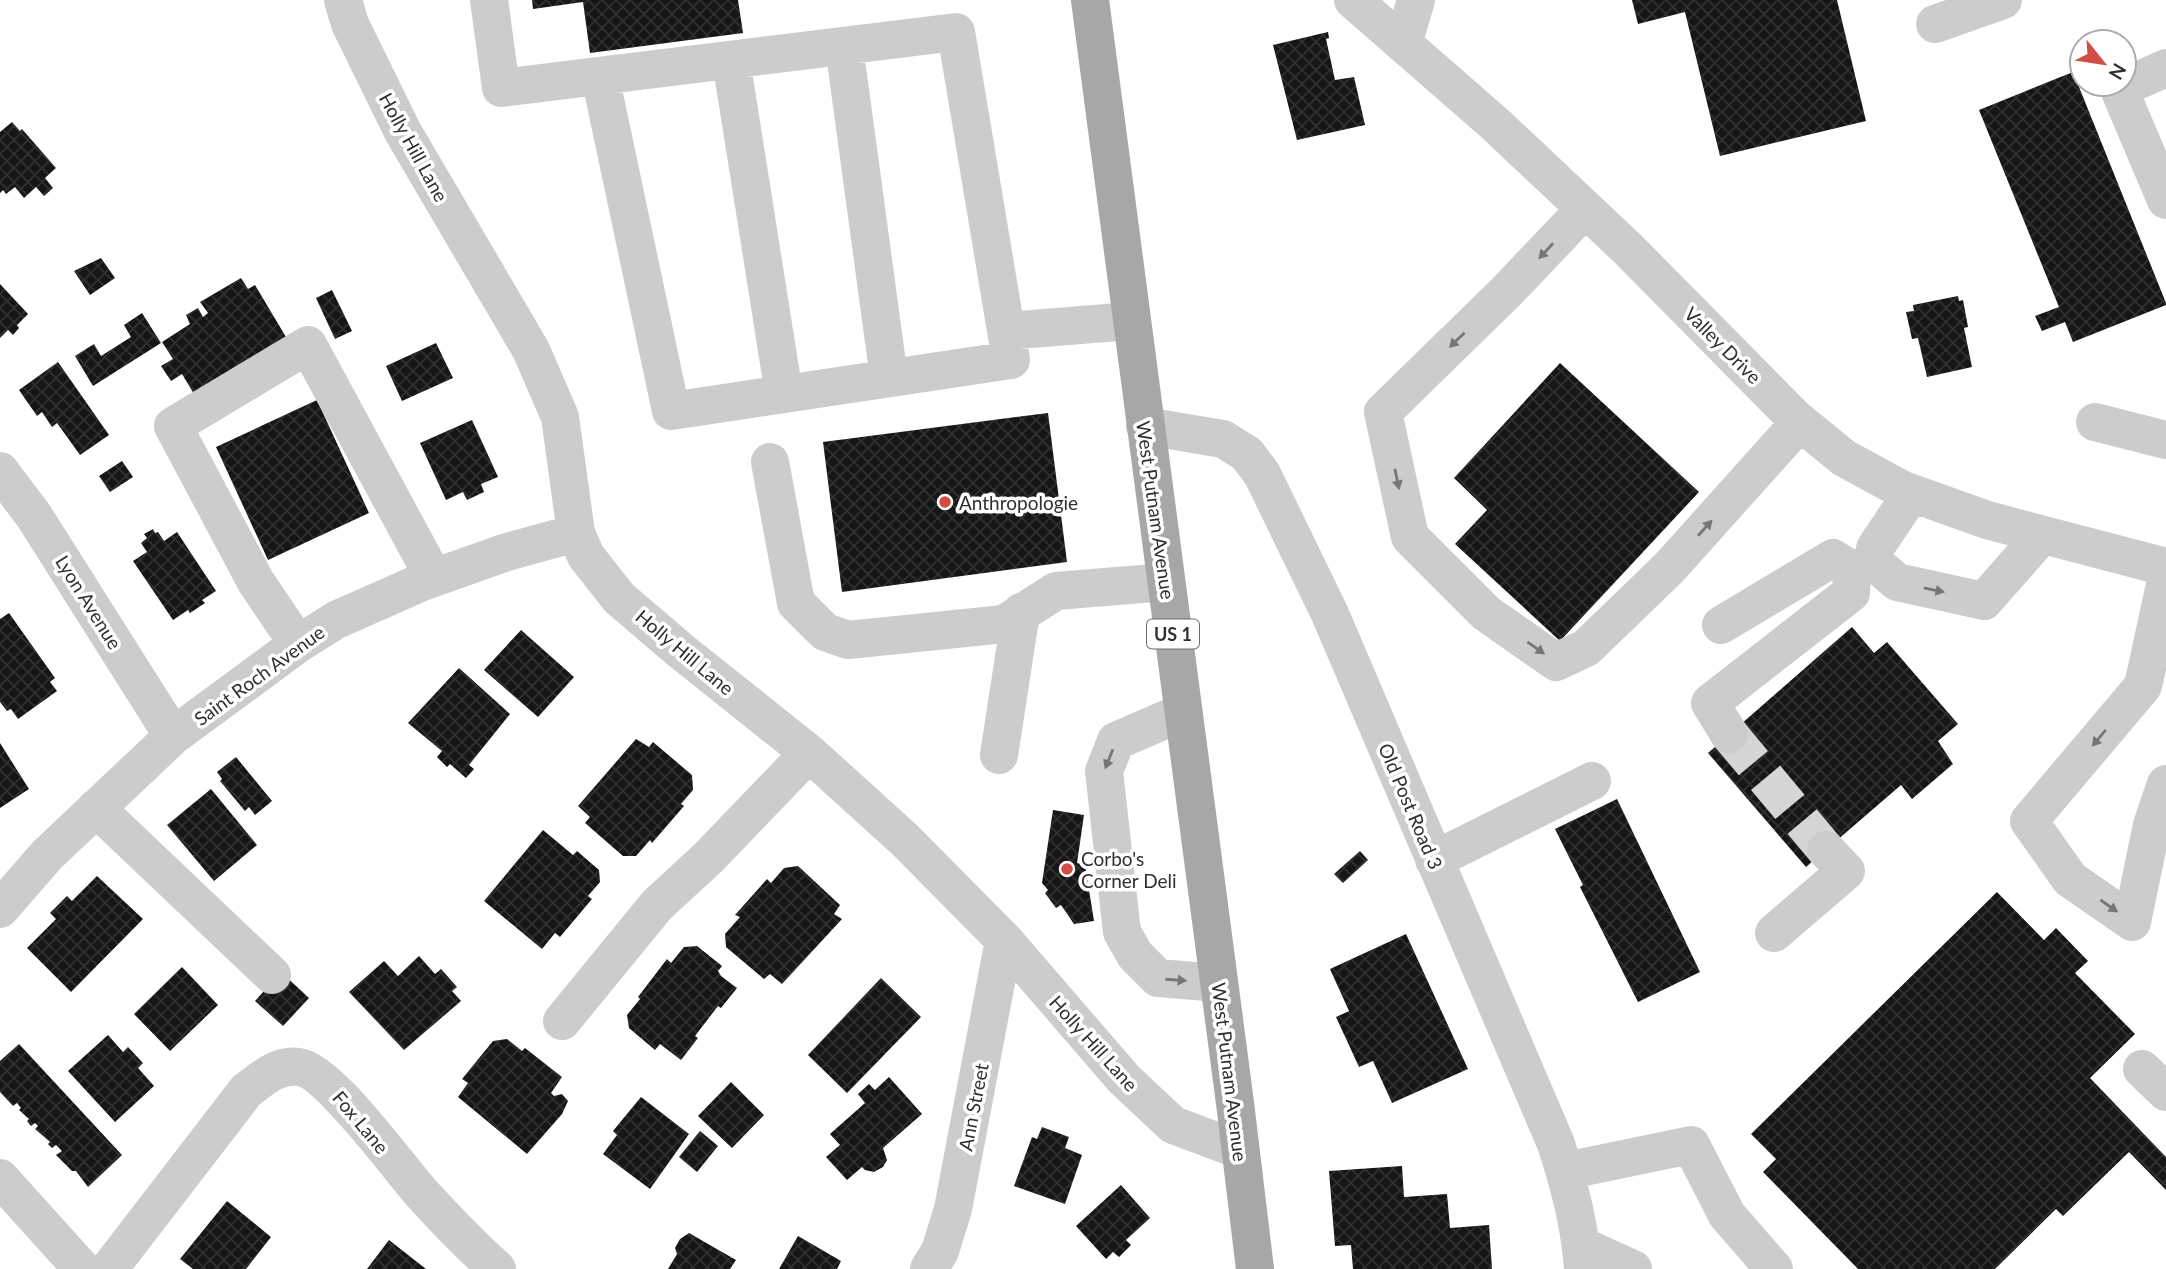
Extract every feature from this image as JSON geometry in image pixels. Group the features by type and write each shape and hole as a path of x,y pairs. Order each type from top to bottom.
{"main road":[{"name":"West Putnam Avenue","path":"1090,0 1255,1269"}],"street":[{"name":"Holly Hill Lane","path":"343,0 350,24 403,132 531,350 560,416 576,533 586,556 619,598 809,753 905,840 1004,940 1124,1079 1173,1125 1240,1150"},
{"path":"489,0 501,88 956,32 1011,360 671,411 600,76"},
{"name":"Valley Drive","path":"1353,0 1494,123 1627,248 1800,422 1844,458 1912,493 1987,520 2166,568"},
{"path":"1403,44 1416,0"},
{"path":"1935,24 2003,0"},
{"path":"844,46 890,378"},
{"path":"731,60 784,394"},
{"path":"2165,195 2119,89 2166,68"},
{"path":"1585,209 1506,292 1383,412 1410,537 1486,613 1556,662 1587,648 1669,568 1800,422"},
{"path":"1006,331 1131,321"},
{"path":"298,644 256,582 173,426 308,345 434,578"},
{"path":"2095,422 2166,440"},
{"name":"Old Post Road 3","path":"1145,426 1223,439 1247,454 1262,474 1329,614 1556,1144 1574,1201 1582,1257"},
{"path":"770,462 796,603 825,632 848,640 1004,624 1056,591 1166,582"},
{"name":"Lyon Avenue","path":"0,471 34,516 173,736"},
{"path":"1729,734 1710,703 1852,593 1863,566 1912,493"},
{"name":"Saint Roch Avenue","path":"0,909 47,855 173,736 298,644 337,620 434,578 507,552 576,533"},
{"path":"1721,625 1833,558 1863,566 1898,582 1984,601 2042,535"},
{"path":"2166,580 2155,689 2029,821 2070,879 2132,922 2152,825 2166,784"},
{"path":"999,755 1021,612"},
{"path":"1183,712 1116,741 1104,771 1122,932 1135,955 1158,978 1219,982"},
{"path":"562,1021 657,905 708,858 809,753"},
{"path":"1434,860 1592,781"},
{"path":"96,807 272,975"},
{"path":"1774,933 1846,871 1826,850"},
{"name":"Ann Street","path":"929,1269 940,1251 953,1209 1004,940"},
{"name":"Fox Lane","path":"109,1269 246,1091 273,1071 288,1067 302,1067 329,1084 425,1197 497,1269"},
{"path":"1565,1171 1690,1145 1727,1215 1774,1269"},
{"path":"0,1178 82,1269"},
{"path":"1582,1257 1633,1269"}],"building":[{"path":"532,0 738,0 743,33 590,53 583,2 533,9"},
{"path":"1632,0 1837,0 1866,121 1720,156 1685,12 1638,24"},
{"path":"1328,32 1329,38 1326,39 1335,80 1354,77 1365,125 1297,140 1273,45"},
{"path":"2068,74 2068,98 2083,98 2166,305 2073,342 2065,322 2042,331 2035,316 2059,307 1979,110"},
{"path":"12,122 20,131 22,129 56,168 45,178 53,188 44,196 36,187 24,198 15,187 6,194 3,190 0,193 0,132"},
{"path":"101,258 115,278 90,295 74,271"},
{"path":"241,278 248,289 255,285 286,337 197,399 182,374 171,381 161,366 173,359 162,342 190,324 186,315 198,308 203,317 208,313 200,302"},
{"path":"0,284 28,314 17,325 19,328 13,335 8,330 0,338"},
{"path":"332,290 352,331 335,339 316,298"},
{"path":"1958,296 1959,301 1963,300 1968,327 1964,328 1972,367 1927,377 1918,338 1912,339 1906,312 1914,311 1913,305"},
{"path":"142,313 161,343 93,386 75,356 94,344 101,356 131,337 124,325"},
{"path":"436,343 453,378 402,401 386,366"},
{"path":"58,362 109,435 80,455 57,423 52,427 42,412 37,416 19,390"},
{"path":"1560,363 1699,492 1560,641 1455,544 1487,510 1454,478"},
{"path":"317,400 369,513 268,560 216,447"},
{"path":"1048,413 1067,562 842,592 823,442"},
{"path":"472,420 498,477 481,484 484,492 467,500 463,492 446,500 420,443"},
{"path":"122,461 133,477 110,492 99,476"},
{"path":"153,529 164,541 177,532 216,591 202,600 205,603 173,620 133,561 147,552 141,543 147,538 144,534"},
{"path":"9,613 55,678 50,682 57,691 18,719 11,709 7,711 0,702 0,619"},
{"path":"1852,627 1874,653 1887,642 1958,724 1938,741 1953,764 1912,799 1901,785 1806,867 1708,753"},
{"path":"521,630 574,677 538,717 484,670"},
{"path":"459,668 510,714 469,765 474,769 466,778 450,764 447,767 437,757 442,751 408,723"},
{"path":"636,739 649,747 653,742 692,775 693,790 681,804 684,806 652,843 650,840 636,856 623,856 585,823 590,817 578,806"},
{"path":"0,743 29,789 0,808"},
{"path":"236,757 272,801 255,815 249,807 245,811 220,781 222,779 217,772"},
{"path":"211,789 257,845 214,881 167,825"},
{"path":"1617,799 1700,972 1638,1002 1580,887 1583,885 1555,829"},
{"path":"1053,810 1084,815 1077,863 1085,865 1094,921 1074,924 1061,905 1056,908 1045,893 1048,890 1042,883"},
{"path":"543,830 573,855 577,851 599,870 600,882 588,896 592,899 560,937 555,933 542,949 484,901"},
{"path":"1360,851 1368,860 1343,883 1334,874"},
{"path":"798,866 840,905 834,914 842,919 782,984 770,974 764,979 726,947 725,934 740,917 735,915 767,879 771,883 784,868"},
{"path":"97,876 143,919 71,992 27,948 56,919 50,913 67,896 72,901"},
{"path":"1997,892 2044,940 2056,928 2088,961 2075,973 2135,1034 2090,1078 2166,1157 2166,1190 2129,1152 2063,1216 2056,1209 1995,1269 1858,1269 1763,1172 1776,1159 1751,1134"},
{"path":"1406,934 1468,1069 1392,1103 1373,1061 1359,1067 1336,1017 1349,1011 1330,969"},
{"path":"697,946 722,966 718,971 721,976 737,988 721,1008 718,1006 681,1060 660,1044 655,1050 629,1028 627,1015 667,959 671,963 684,947"},
{"path":"419,956 435,974 441,969 457,987 452,991 461,1001 404,1050 349,992 384,961 398,976"},
{"path":"182,967 218,1005 170,1051 134,1014"},
{"path":"281,972 309,998 283,1026 255,1001"},
{"path":"881,978 921,1017 847,1093 808,1055"},
{"path":"108,1035 123,1052 128,1047 143,1063 138,1068 154,1086 115,1122 68,1071"},
{"path":"507,1039 522,1051 525,1048 562,1077 551,1093 554,1096 562,1094 568,1101 562,1114 527,1154 458,1097 468,1083 462,1079 493,1041"},
{"path":"19,1044 122,1155 88,1187 76,1171 72,1171 56,1155 62,1151 56,1145 52,1148 48,1144 50,1142 35,1129 38,1126 35,1123 31,1126 27,1121 29,1119 19,1110 21,1108 17,1103 13,1106 0,1092 0,1061"},
{"path":"889,1077 922,1114 883,1148 887,1160 883,1167 874,1172 862,1167 847,1180 826,1157 840,1145 830,1134 865,1103 858,1094 869,1084 875,1090"},
{"path":"731,1082 764,1115 732,1148 698,1116"},
{"path":"641,1097 689,1134 650,1189 603,1154 617,1135 613,1131"},
{"path":"1042,1127 1069,1137 1065,1148 1082,1155 1065,1204 1014,1186 1032,1137 1037,1139"},
{"path":"700,1131 718,1146 697,1172 679,1157"},
{"path":"1402,1166 1404,1197 1447,1194 1450,1228 1489,1225 1492,1269 1353,1269 1351,1245 1335,1246 1329,1171"},
{"path":"1121,1185 1150,1218 1126,1240 1131,1245 1119,1257 1113,1252 1106,1259 1076,1226"},
{"path":"227,1201 271,1237 246,1269 193,1269 180,1259"},
{"path":"689,1233 736,1260 730,1269 668,1269 677,1254 675,1248 680,1239"},
{"path":"798,1236 841,1261 837,1269 779,1269"},
{"path":"389,1240 426,1269 367,1269"}],"tunnel":[{"path":"1729,734 1826,850"}],"place":[{"name":"Anthropologie","path":"945,502"},
{"name":"Corbo's Corner Deli","path":"1067,869"}]}
